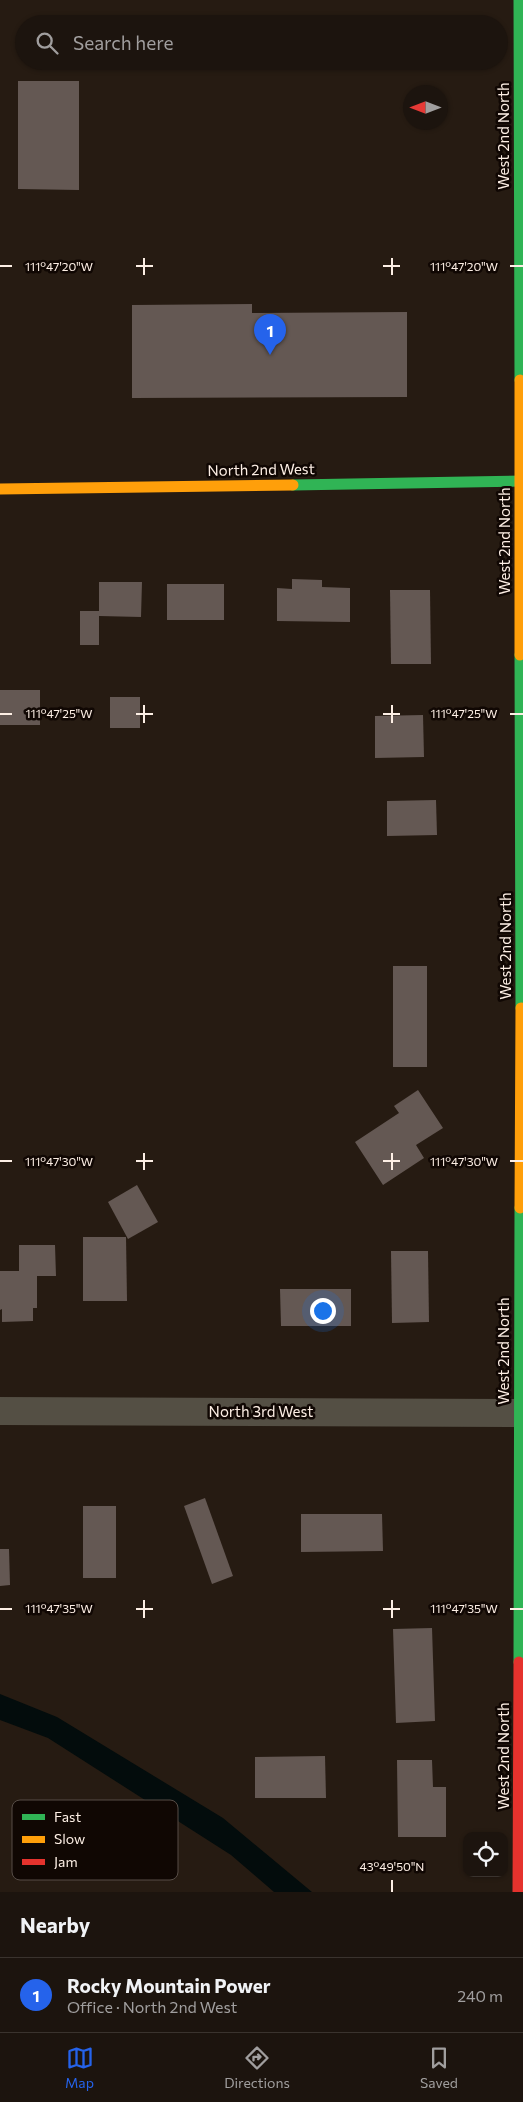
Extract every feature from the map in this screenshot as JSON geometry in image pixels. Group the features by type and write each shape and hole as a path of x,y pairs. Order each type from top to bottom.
{"street":[{"name":"West 2nd North","path":"518,0 522,904 518,1892"},
{"name":"North 2nd West","path":"0,489 521,481"},
{"name":"North 3rd West","path":"0,1411 521,1413"}],"shaded area":[{"path":"0,1694 57,1717 223,1818 312,1892 274,1892 231,1855 178,1821 178,1800 145,1800 48,1738 0,1720"}],"building":[{"path":"18,81 79,81 79,190 18,189"},
{"path":"252,304 252,313 407,312 407,397 132,398 132,305"},
{"path":"292,579 322,580 322,587 350,588 350,622 277,621 277,588 292,589"},
{"path":"99,582 142,582 141,617 99,616 99,645 80,645 80,611 99,611"},
{"path":"167,584 224,584 224,620 167,620"},
{"path":"390,590 430,590 431,664 391,664"},
{"path":"0,690 40,690 40,725 0,725"},
{"path":"110,697 140,697 140,728 110,728"},
{"path":"423,715 424,757 375,758 375,716"},
{"path":"436,800 437,835 387,836 387,801"},
{"path":"393,966 427,966 427,1067 393,1067"},
{"path":"418,1090 443,1128 416,1145 424,1158 383,1185 355,1142 399,1113 394,1106"},
{"path":"137,1185 158,1222 128,1239 108,1202"},
{"path":"83,1237 126,1237 127,1301 83,1301"},
{"path":"19,1245 55,1245 56,1276 37,1276 37,1308 33,1308 33,1321 2,1322 2,1309 0,1310 0,1271 19,1271"},
{"path":"391,1251 428,1251 429,1322 392,1323"},
{"path":"280,1289 351,1289 351,1326 281,1326"},
{"path":"205,1498 233,1576 212,1584 184,1506"},
{"path":"83,1506 116,1506 116,1578 83,1578"},
{"path":"301,1514 382,1514 383,1551 301,1552"},
{"path":"0,1549 9,1549 10,1585 0,1586"},
{"path":"432,1628 435,1721 396,1723 393,1629"},
{"path":"325,1756 326,1798 255,1798 255,1757"},
{"path":"397,1760 432,1760 433,1787 446,1787 446,1837 398,1837"}],"traffic: fast":[{"path":"519,0 520,380"},
{"path":"293,485 523,481"},
{"path":"520,655 521,1008"},
{"path":"519,1662 520,1208"}],"traffic: slow":[{"path":"520,380 520,655"},
{"path":"0,489 293,485"},
{"path":"520,1208 521,1008"}],"traffic: jam":[{"path":"518,1892 519,1662"}],"place":[{"name":"Rocky Mountain Power","path":"270,355"}]}
